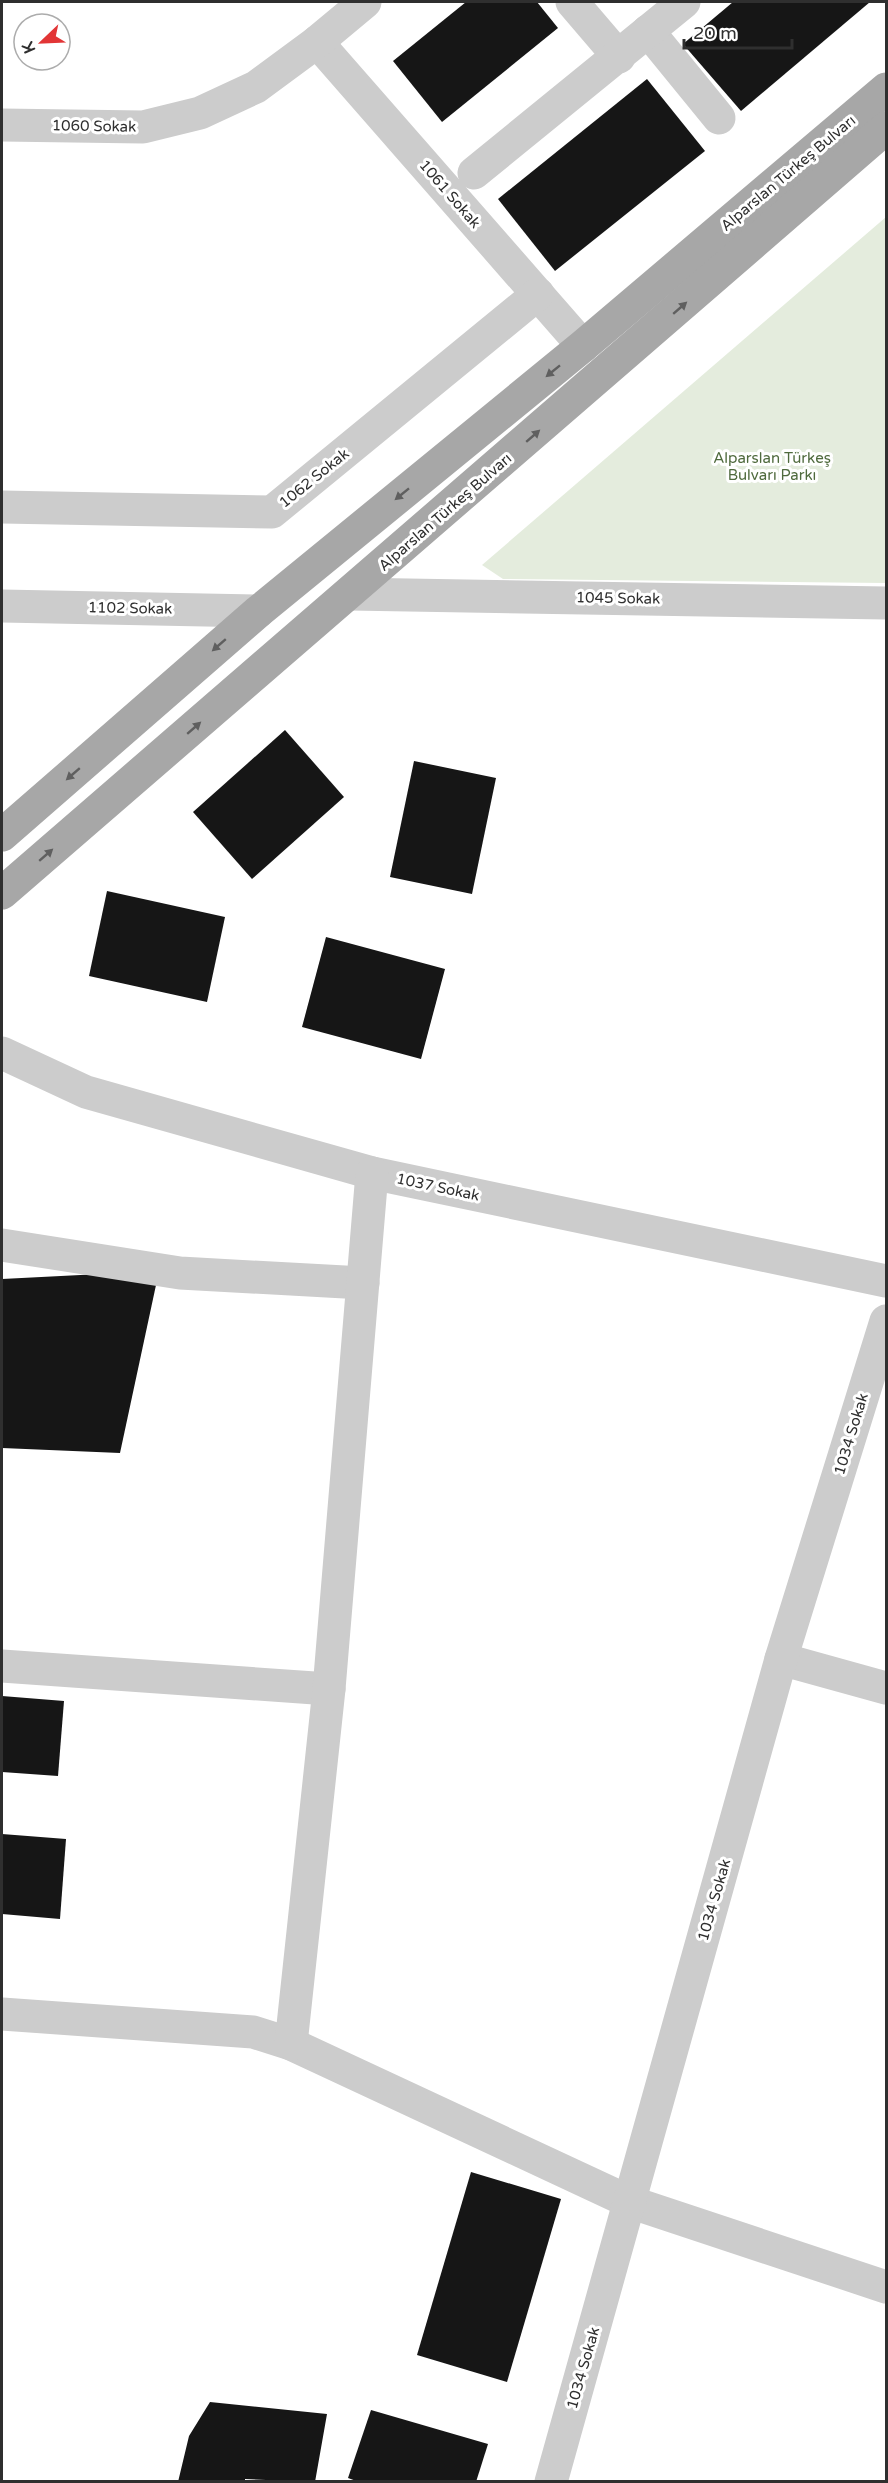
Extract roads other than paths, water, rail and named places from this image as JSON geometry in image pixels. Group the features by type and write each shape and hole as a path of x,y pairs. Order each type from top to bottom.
{"main road":[{"name":"Alparslan Türkeş Bulvarı","path":"2,836 259,611 583,346 886,89"},
{"name":"Alparslan Türkeş Bulvarı","path":"2,893 886,128"}],"street":[{"name":"1060 Sokak","path":"2,124 143,127 200,113 256,87 317,42 365,2"},
{"path":"572,2 619,57"},
{"path":"474,174 684,2"},
{"path":"648,31 719,118"},
{"name":"1061 Sokak","path":"317,42 583,346"},
{"name":"1062 Sokak","path":"2,507 272,512 538,294"},
{"name":"1045 Sokak","path":"350,594 886,603"},
{"name":"1102 Sokak","path":"2,606 259,611"},
{"name":"1037 Sokak","path":"7,1050 86,1092 372,1173 886,1281"},
{"path":"291,2044 329,1689 372,1173"},
{"path":"2,1245 180,1273 363,1283"},
{"name":"1034 Sokak","path":"551,2481 781,1659 886,1321"},
{"path":"781,1659 886,1688"},
{"path":"2,1666 329,1689"},
{"path":"2,2014 253,2032 291,2044 630,2202 886,2287"}],"park label":[{"name":"Alparslan Türkeş Bulvarı Parkı","path":"772,466"}]}
